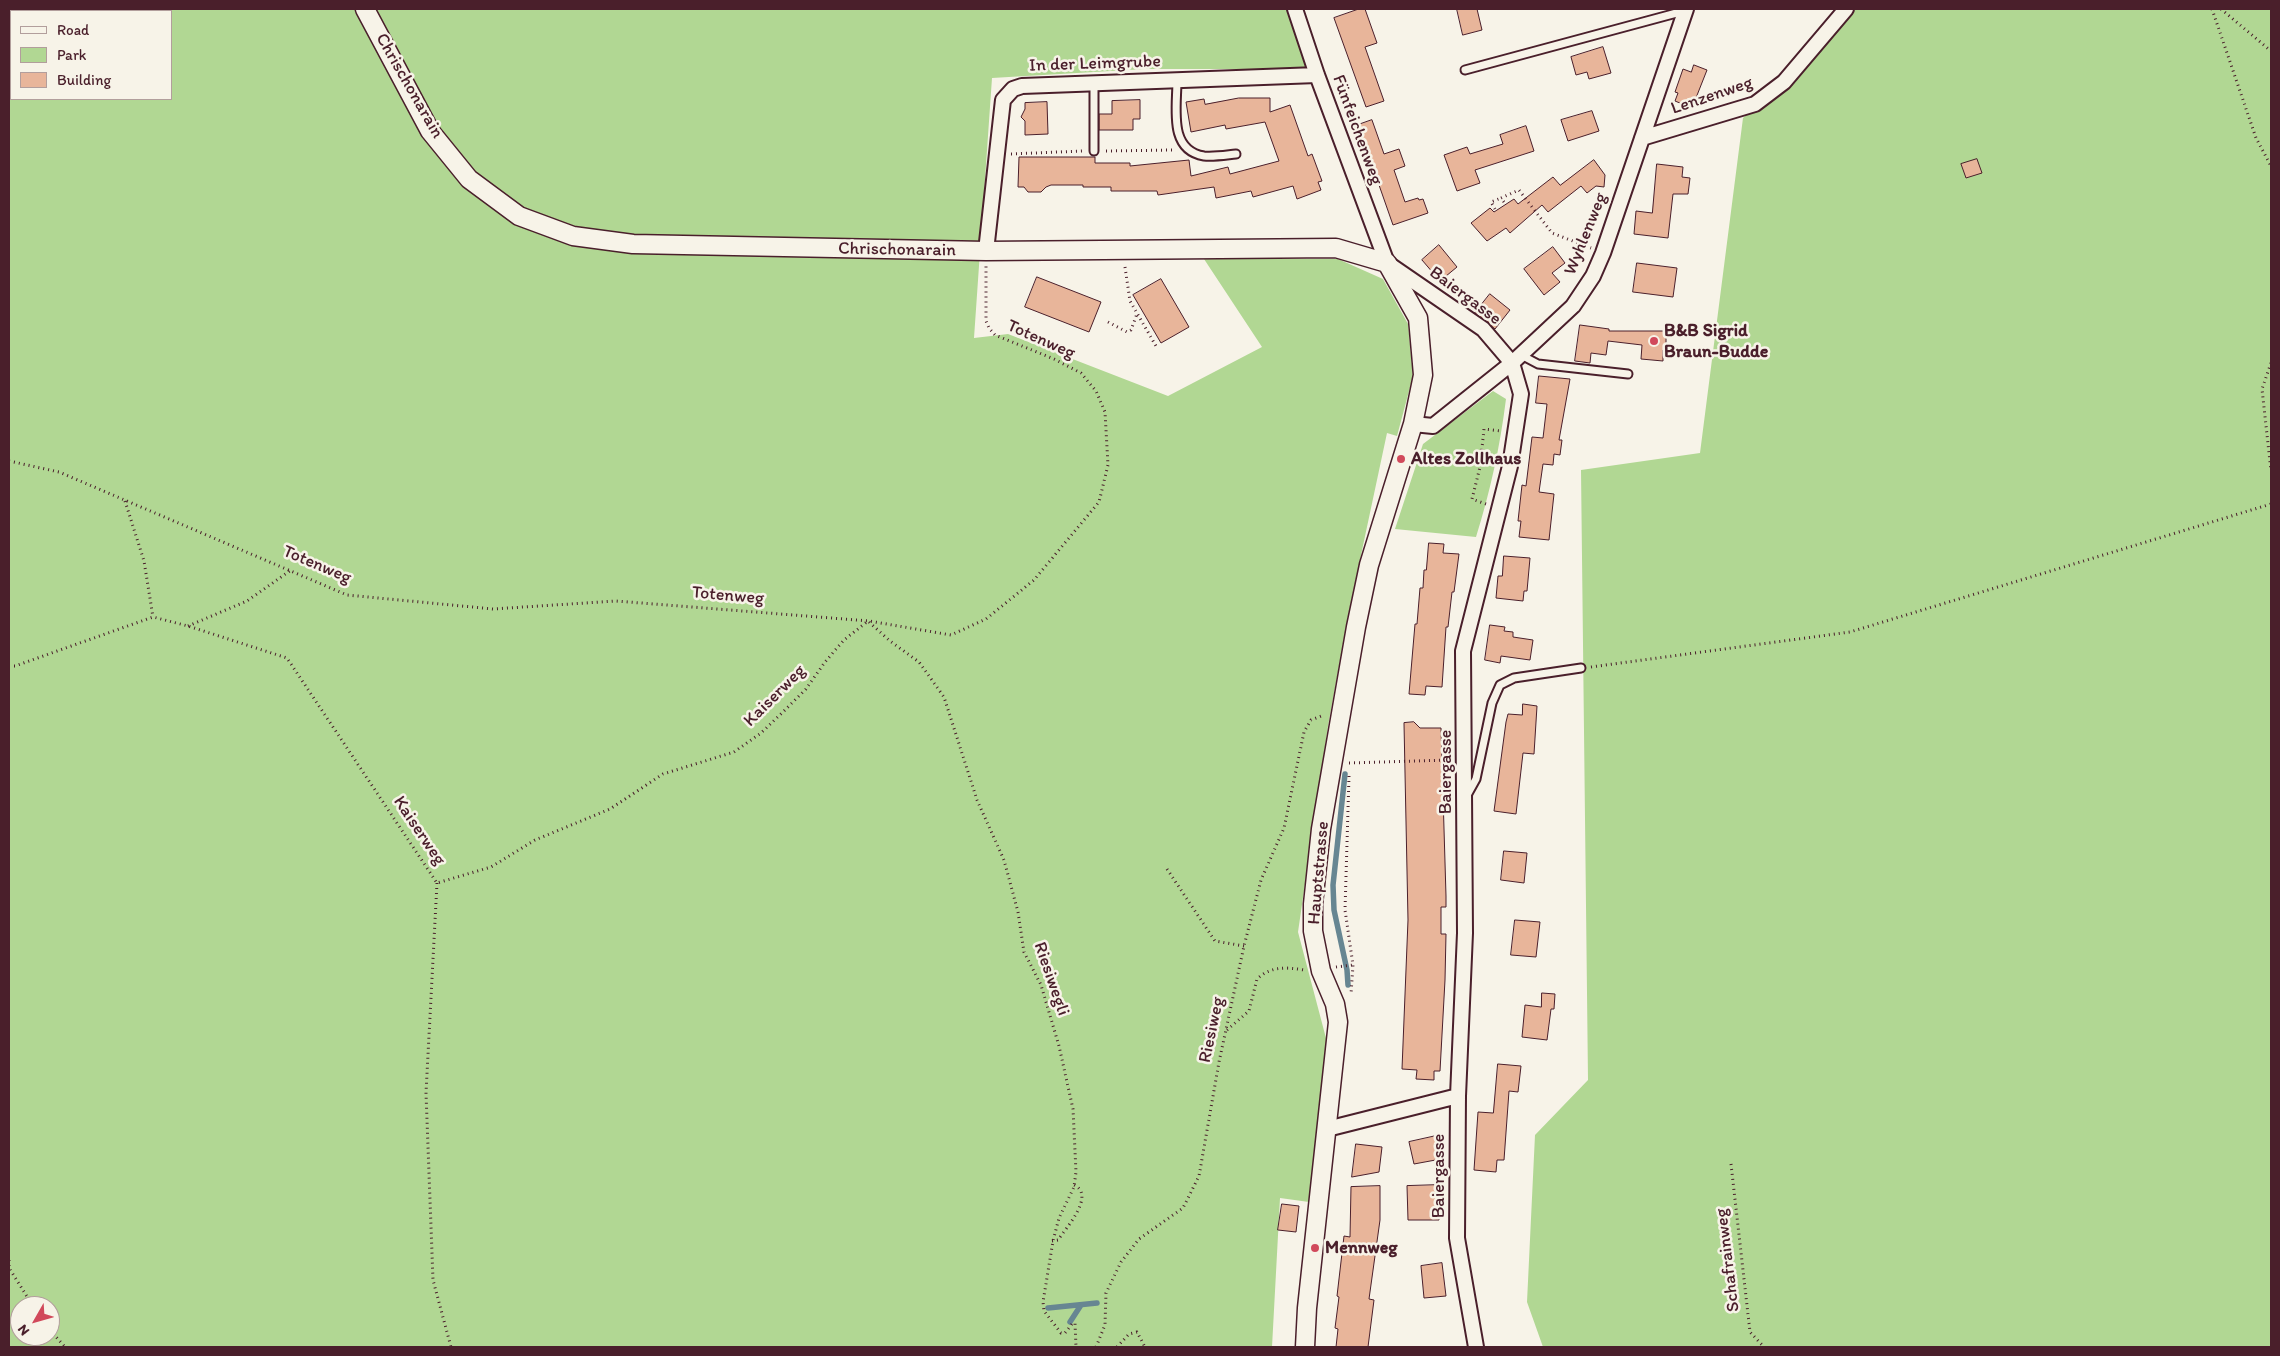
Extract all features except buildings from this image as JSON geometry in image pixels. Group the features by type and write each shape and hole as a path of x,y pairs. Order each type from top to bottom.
{"street":[{"name":"Chrischonarain","path":"365,9 430,131 469,179 519,216 573,236 633,244 986,251 1336,248 1387,263"},
{"name":"Fünfeichenweg","path":"1295,9 1317,75 1387,263"},
{"name":"Lenzenweg","path":"1642,138 1755,104 1784,82 1846,9"},
{"name":"Wyhlenweg","path":"1412,424 1433,426 1516,359 1573,306 1593,276 1603,252 1686,10"},
{"name":"In der Leimgrube","path":"986,251 1003,100 1013,89 1022,86 1317,75"},
{"name":"Baiergasse","path":"1387,263 1483,329 1516,359 1521,394 1510,466 1463,651 1465,933 1458,1096 1458,1238 1476,1347"},
{"name":"Hauptstrasse","path":"1305,1347 1307,1308 1338,1022 1335,1004 1322,971 1313,931 1313,904 1321,829 1340,716 1369,565 1412,424 1423,375 1418,318 1387,263"},
{"path":"1327,1129 1458,1096"}],"lane":[{"path":"1465,70 1686,10"},
{"path":"1177,80 1178,137 1188,150 1205,156 1236,154"},
{"path":"1094,83 1094,151"},
{"path":"1516,359 1538,364 1628,374"},
{"path":"1465,800 1476,779 1492,703 1500,686 1514,678 1581,668"}],"path":[{"path":"2212,9 2256,138 2271,166"},
{"path":"2221,9 2271,51"},
{"path":"1495,209 1491,202 1519,190 1552,233 1603,252"},
{"path":"1501,198 1504,202"},
{"name":"Totenweg","path":"9,461 59,472 347,595 493,609 616,601 869,621 951,635 986,619 1034,580 1100,502 1108,465 1105,412 1096,391 1082,373 1054,359 1005,340 989,328 986,321 986,251"},
{"path":"1125,270 1130,301 1156,346"},
{"path":"1108,322 1127,332 1131,330 1137,314"},
{"path":"2271,363 2262,389 2271,471"},
{"path":"1498,509 1472,499 1480,467 1484,429 1515,433"},
{"path":"9,666 16,666 153,617 144,561 125,501"},
{"path":"1581,668 1850,632 2271,504"},
{"path":"188,626 247,601 291,570"},
{"name":"Kaiserweg","path":"153,617 188,626 287,658 437,883 491,866 535,840 610,809 663,774 734,752 761,733 784,711 806,689 825,662 844,640 869,621"},
{"name":"Riesiwegli","path":"869,621 919,662 944,697 978,800 1004,860 1018,912 1024,952 1041,985 1073,1109 1076,1172 1074,1185 1059,1218 1052,1241 1043,1302 1044,1311 1061,1333 1065,1333 1075,1323 1076,1347"},
{"name":"Riesiweg","path":"1096,1347 1105,1325 1106,1293 1120,1262 1139,1239 1184,1208 1199,1176 1244,946 1261,880 1284,828 1304,732 1311,720 1323,715 1340,716"},
{"path":"1335,744 1347,745 1350,787 1345,910 1352,964 1350,1003"},
{"path":"1348,763 1464,759"},
{"path":"1167,869 1215,941 1244,946"},
{"path":"437,883 426,1093 433,1280 452,1347"},
{"path":"1343,964 1352,964"},
{"path":"1226,1031 1249,1011 1257,979 1267,970 1277,967 1322,971"},
{"name":"Schafrainweg","path":"1730,1164 1750,1332 1764,1347"},
{"path":"1052,1241 1058,1240 1079,1210 1082,1194 1078,1187 1074,1185"},
{"path":"9,1260 9,1268 27,1296"},
{"path":"1117,1347 1129,1334 1137,1332 1145,1347"}],"green space":[{"path":"9,9 1291,9 1290,14 1307,69 1145,69 992,78 974,338 1008,334 1168,396 1262,347 1204,259 1338,259 1383,279 1408,324 1413,376 1397,436 1387,433 1348,616 1328,726 1298,932 1327,1042 1309,1202 1280,1198 1272,1347 9,1347"},
{"path":"1853,9 2271,9 2271,1347 1543,1347 1527,1302 1535,1135 1588,1080 1581,470 1700,453 1743,118"},
{"path":"1493,391 1506,399 1494,469 1476,537 1395,529 1423,444"}],"waterway":[{"path":"1345,774 1333,885 1334,910 1347,970 1348,985"},
{"path":"1048,1308 1097,1303"},
{"path":"1070,1322 1081,1305"}],"place":[{"name":"B&B Sigrid Braun-Budde","path":"1654,341"},
{"name":"Altes Zollhaus","path":"1401,459"},
{"name":"Mennweg","path":"1315,1248"}]}
